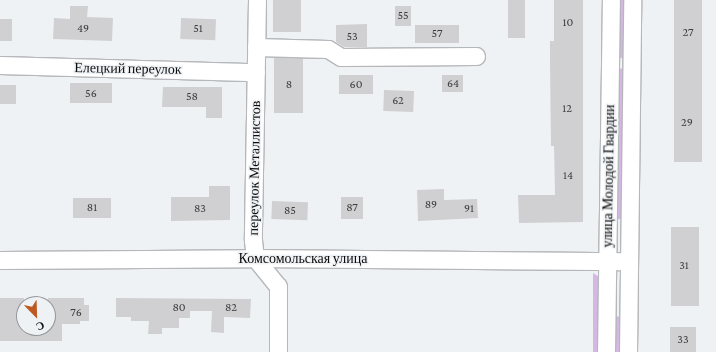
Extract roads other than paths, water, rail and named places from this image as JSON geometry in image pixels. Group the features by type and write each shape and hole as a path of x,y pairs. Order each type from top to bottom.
{"street":[{"name":"переулок Металлистов","path":"255,258 256,47 258,0"},
{"name":"улица Молодой Гвардии","path":"606,352 611,0"},
{"name":"улица Молодой Гвардии","path":"628,352 632,0"},
{"path":"256,47 328,49 341,57 476,56"},
{"name":"Елецкий переулок","path":"0,65 256,72"},
{"path":"255,258 278,286 278,352"},
{"name":"Комсомольская улица","path":"0,260 255,258 629,261"}]}
